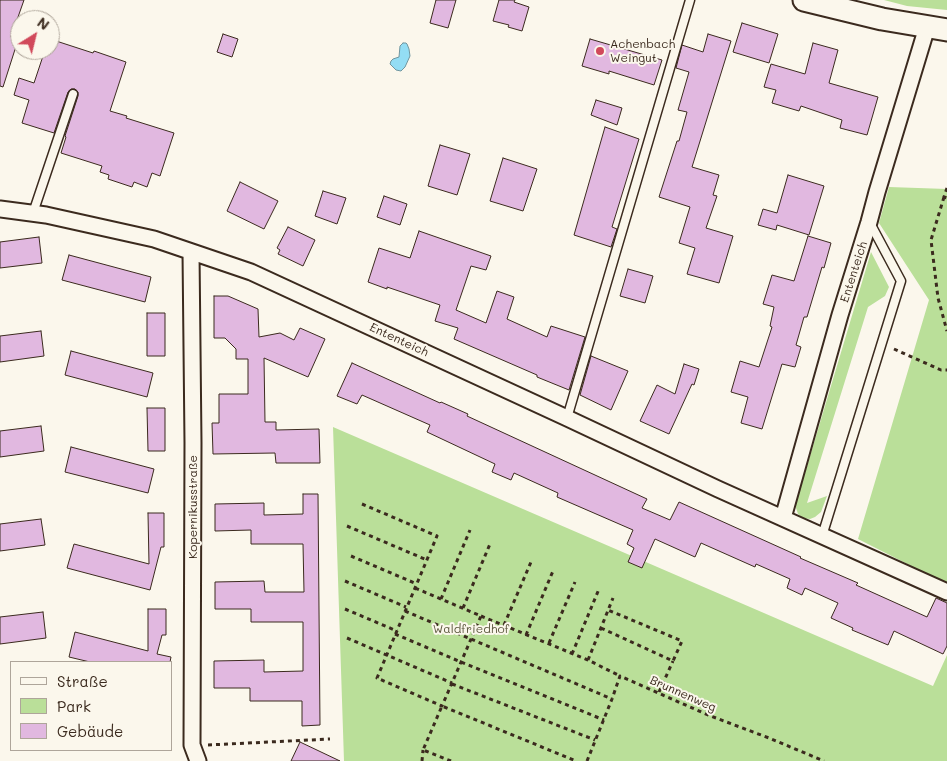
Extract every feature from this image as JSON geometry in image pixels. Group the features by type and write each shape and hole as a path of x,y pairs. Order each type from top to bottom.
{"main road":[{"path":"804,0 882,19 937,29"}],"street":[{"name":"Ententeich","path":"783,518 877,192 937,29"},
{"name":"Ententeich","path":"0,209 46,215 154,239 251,272 718,489 947,592"},
{"name":"Kopernikusstraße","path":"192,252 192,745 198,761"}],"lane":[{"path":"567,418 690,0"},
{"path":"33,214 73,94"},
{"path":"822,536 901,281 869,222"}],"path":[{"path":"947,188 946,198 931,240 938,298 947,329"},
{"path":"882,343 941,370 947,370"},
{"path":"362,504 437,536 376,678 576,761"},
{"path":"347,526 427,560"},
{"path":"441,599 470,530"},
{"path":"463,608 490,544"},
{"name":"Brunnenweg","path":"351,556 441,599 588,660 708,716 769,738 824,761"},
{"path":"504,626 531,562"},
{"path":"526,635 553,571"},
{"path":"345,581 470,639 612,699"},
{"path":"548,643 575,582"},
{"path":"572,654 599,589"},
{"path":"588,660 613,598"},
{"path":"345,608 461,662 604,720"},
{"path":"608,610 682,641 659,692"},
{"path":"422,761 424,750 481,616"},
{"path":"601,628 673,661"},
{"path":"347,638 452,683 595,740"},
{"path":"587,761 620,676"},
{"path":"192,745 330,739"},
{"path":"424,750 451,761"}],"green space":[{"path":"884,0 947,0 947,10 907,6"},
{"path":"889,187 947,189 947,584 858,539 929,300 879,223"},
{"path":"871,252 889,287 885,296 868,307 807,503 827,496 821,512 810,519 803,518 798,514 796,503"},
{"name":"Waldfriedhof","path":"333,427 933,686 947,655 947,761 344,761"}],"water":[{"path":"403,43 407,44 410,56 401,71 396,70 390,64 393,59 399,57 400,46"}],"building":[{"path":"0,0 24,0 20,10 10,10 10,60 12,60 3,87 0,86"},
{"path":"436,0 456,0 448,28 430,23"},
{"path":"499,0 515,0 514,2 529,7 522,31 493,21"},
{"path":"742,23 778,34 769,63 733,52"},
{"path":"223,34 238,39 232,57 217,52"},
{"path":"708,34 731,41 692,167 719,175 713,195 717,196 706,228 733,236 719,283 687,274 695,248 679,243 690,207 659,197 687,112 678,110 689,72 676,68 682,45 703,52"},
{"path":"590,39 662,60 654,85 609,71 609,74 582,66"},
{"path":"60,42 126,62 110,111 174,133 160,176 152,173 147,187 134,182 132,187 108,179 109,175 100,172 102,166 61,153 78,92 75,89 71,89 68,92 54,133 22,123 29,100 14,95 19,78 34,83 42,60 60,60"},
{"path":"813,43 838,50 829,83 878,97 867,135 840,128 842,120 801,106 799,111 772,103 776,90 764,87 771,64 805,74"},
{"path":"596,100 622,108 617,125 591,115"},
{"path":"605,127 639,139 612,227 617,229 611,247 574,235"},
{"path":"440,145 470,154 457,195 428,186"},
{"path":"503,158 537,169 523,211 490,201"},
{"path":"788,175 824,186 809,235 777,225 776,230 758,225 763,209 777,213"},
{"path":"240,182 278,201 264,229 227,211"},
{"path":"323,191 346,198 337,224 315,216"},
{"path":"384,196 407,204 400,225 377,217"},
{"path":"288,227 315,240 303,266 278,254 280,250 277,248"},
{"path":"419,231 491,256 486,270 471,266 456,310 486,323 497,291 514,297 507,319 547,337 551,326 585,337 569,390 454,339 458,328 435,321 440,305 368,282 379,248 410,258"},
{"path":"808,236 831,243 807,317 804,317 796,345 801,347 795,367 782,364 762,429 741,423 748,397 731,392 740,361 759,367 772,327 770,326 774,307 763,304 772,275 794,281"},
{"path":"39,237 42,263 0,268 0,242"},
{"path":"69,255 151,277 145,302 62,280"},
{"path":"628,269 653,276 645,303 620,296"},
{"path":"214,296 228,296 258,309 259,337 280,333 294,340 300,328 325,339 308,377 264,358 265,422 276,422 276,430 319,429 320,463 276,463 275,453 213,454 212,423 219,423 219,394 248,394 248,359 236,359 236,349 225,338 214,338"},
{"path":"147,313 165,313 165,356 147,356"},
{"path":"41,331 44,356 0,362 0,336"},
{"path":"71,351 153,373 147,397 65,375"},
{"path":"591,356 628,371 611,410 580,395"},
{"path":"352,363 468,414 467,416 647,499 642,508 670,520 679,502 858,583 856,585 927,617 936,598 947,603 947,646 943,654 894,631 888,645 852,630 853,628 831,618 838,603 805,588 802,595 787,588 790,579 756,564 755,567 701,543 695,557 655,539 642,568 628,562 634,548 627,544 633,530 557,497 558,493 514,473 511,480 492,472 495,464 427,432 430,425 362,395 357,404 337,396"},
{"path":"684,364 699,369 694,385 692,384 669,434 640,421 657,385 675,394"},
{"path":"147,408 165,408 165,451 148,451"},
{"path":"41,426 44,451 0,457 0,431"},
{"path":"71,447 154,469 148,493 65,472"},
{"path":"303,494 318,494 320,725 302,726 302,701 250,701 250,688 214,688 214,661 264,660 264,672 303,671 303,622 251,622 251,609 215,609 215,582 264,581 265,592 304,592 303,544 251,544 251,530 215,531 215,504 264,503 264,515 303,514"},
{"path":"148,513 164,513 164,547 161,547 150,590 67,568 74,544 149,564"},
{"path":"41,519 45,545 0,551 0,524"},
{"path":"148,609 166,609 166,635 162,635 157,654 171,657 170,661 86,661 69,657 75,632 148,651"},
{"path":"43,612 46,638 0,644 0,617"},
{"path":"300,742 340,761 291,761"}],"place":[{"name":"Achenbach Weingut","path":"600,51"}]}
